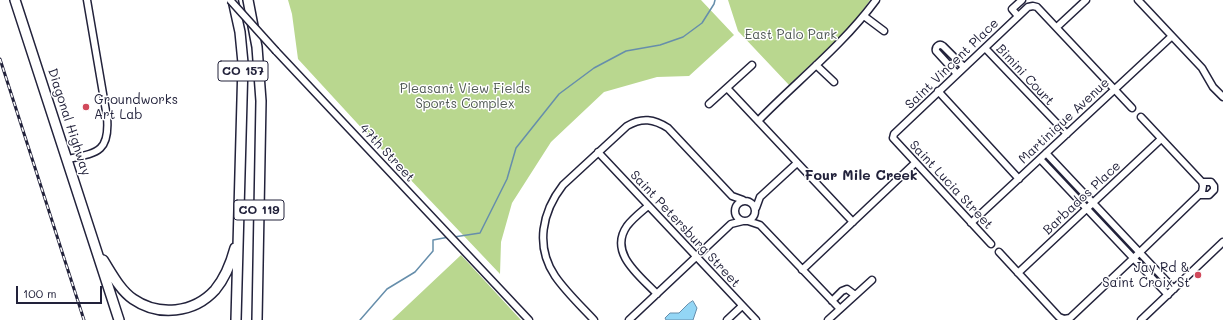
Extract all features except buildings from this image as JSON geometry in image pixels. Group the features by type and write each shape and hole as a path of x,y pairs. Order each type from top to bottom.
{"highway":[{"name":"Diagonal Highway","path":"15,0 68,159 119,320"},
{"name":"CO 157","path":"233,0 240,32 243,62 236,320"},
{"name":"CO 119","path":"248,0 257,47 261,101 257,320"},
{"path":"97,252 122,288 134,299 152,308 174,310 196,304 215,290 227,269 238,238"}],"street":[{"path":"68,159 88,155 94,152 106,141 108,130 87,0"},
{"name":"47th Street","path":"230,0 276,51 530,320"},
{"path":"758,121 847,35 876,0"},
{"path":"1018,16 1012,9 1022,0"},
{"path":"1086,0 1057,27 1132,108"},
{"path":"1138,0 1202,68 1213,87 1223,97"},
{"name":"Saint Vincent Place","path":"896,142 893,138 894,134 1028,7 1037,7 1057,27"},
{"path":"864,16 884,31"},
{"name":"Martinique Avenue","path":"972,223 1172,36"},
{"path":"957,74 937,52 937,46 943,46 964,67"},
{"name":"Bimini Court","path":"985,48 1067,134"},
{"path":"709,104 752,65"},
{"path":"816,65 834,82"},
{"path":"727,88 853,222"},
{"path":"938,91 1019,178"},
{"path":"1141,118 1202,182 1211,182 1214,186 1214,190 1209,195 1201,192"},
{"path":"594,320 554,275 547,261 543,238 546,216 550,204 563,185 629,124 644,120 652,120 668,128 732,196 752,203 760,225 840,309"},
{"name":"Barbados Place","path":"1018,273 1161,139"},
{"name":"Saint Lucia Street","path":"896,142 991,244"},
{"name":"Saint Petersburg Street","path":"598,152 756,320"},
{"path":"1046,153 1174,289"},
{"path":"1040,159 1168,295"},
{"path":"629,320 731,224 739,202 760,197 797,163"},
{"path":"802,270 915,163"},
{"path":"999,252 1058,318 1071,318 1201,192 1202,182"},
{"path":"732,196 738,218 760,225"},
{"path":"731,224 746,221 752,218 756,211 760,197"},
{"path":"648,206 624,230 621,245 623,255 627,261 657,294"},
{"path":"1142,320 1223,242"},
{"path":"828,320 872,280"},
{"path":"832,301 842,291 847,289 854,295"},
{"path":"727,320 742,306"}],"green space":[{"name":"Pleasant View Fields Sports Complex","path":"288,0 701,0 734,35 689,76 657,77 604,92 551,142 512,203 501,242 500,274 298,59 292,14"},
{"name":"East Palo Park","path":"728,0 870,0 843,34 789,85 738,31"},
{"path":"461,255 521,320 392,320"}],"water":[{"path":"693,301 697,308 693,320 666,320 665,318 670,313 679,313"}],"waterway":[{"path":"454,237 480,233 507,179 516,148 559,94 594,68 626,51 660,45 683,37 702,23 715,0"},
{"path":"360,320 387,289 415,272 433,251 433,240 449,237"}],"railway":[{"path":"0,59 84,320"}],"place":[{"name":"Groundworks Art Lab","path":"86,107"},
{"name":"Jay Rd & Saint Croix St","path":"1198,275"}],"district":[{"name":"Four Mile Creek","path":"861,176"}]}
